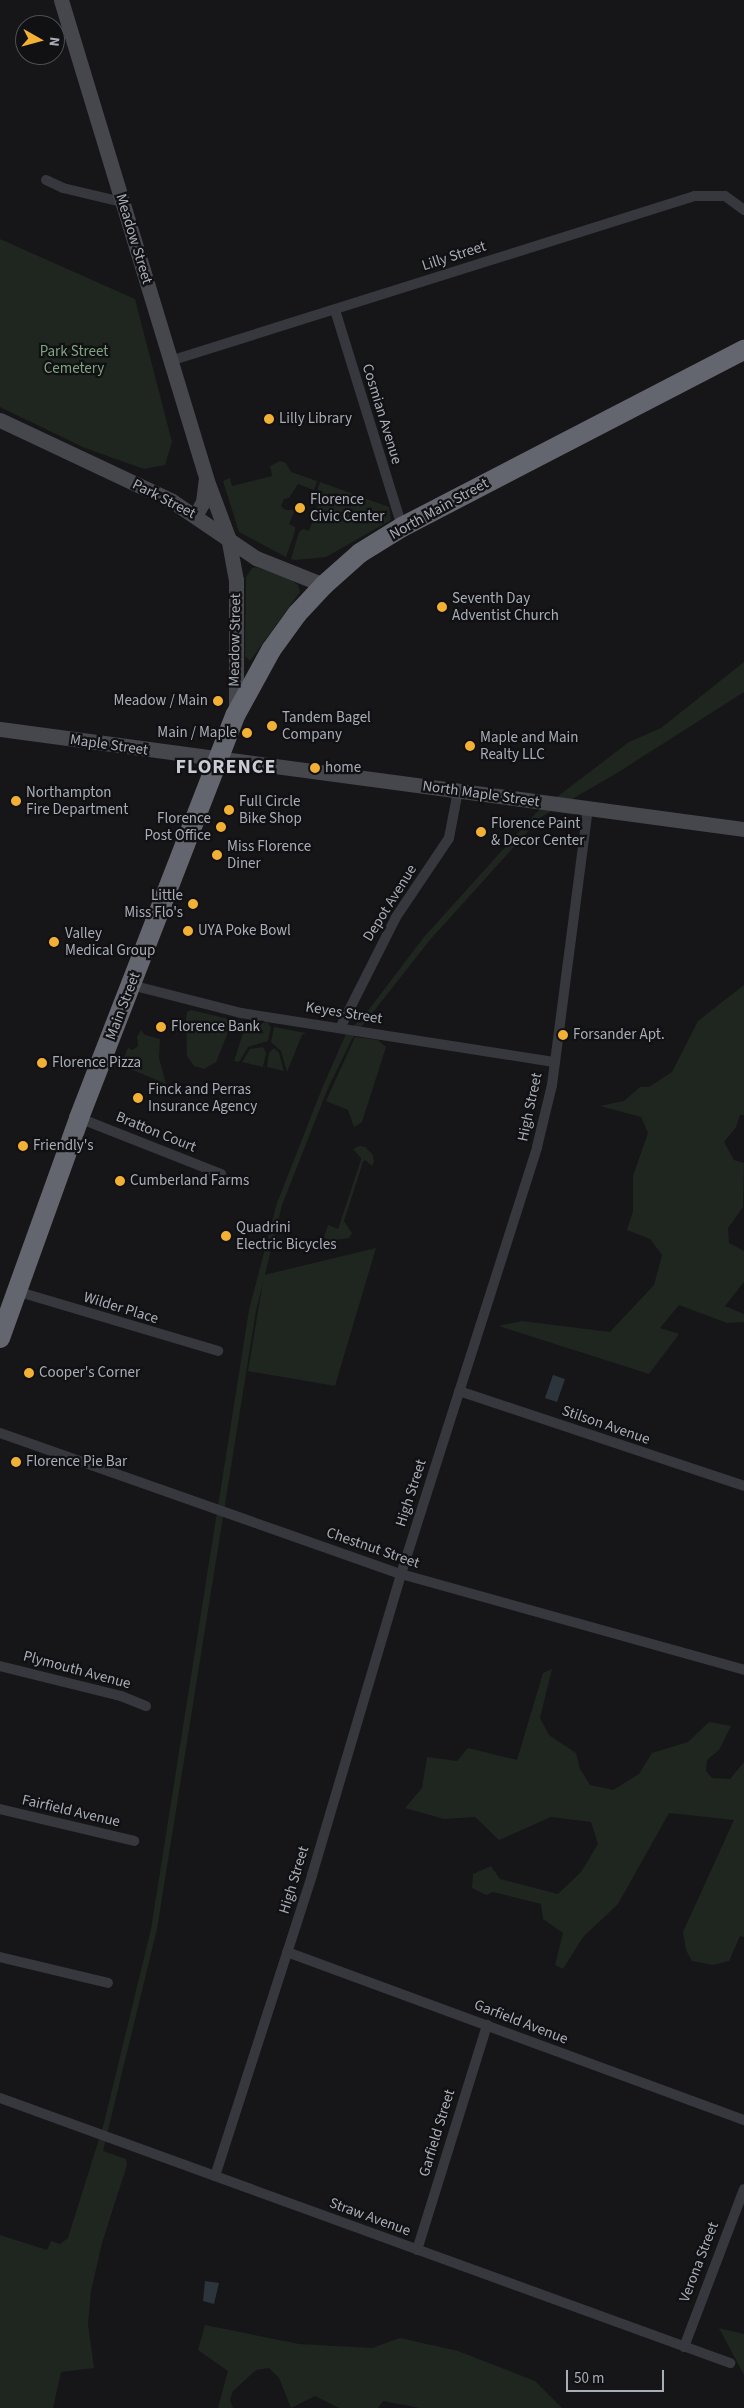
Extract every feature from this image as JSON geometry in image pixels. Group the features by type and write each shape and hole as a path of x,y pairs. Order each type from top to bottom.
{"highway":[{"name":"North Main Street","path":"218,759 236,714 271,650 324,585 360,554 402,527 744,350"},
{"name":"Main Street","path":"0,1338 79,1118 218,759"}],"main road":[{"name":"Meadow Street","path":"61,0 206,478 228,537 236,580 236,714"},
{"name":"Park Street","path":"0,420 196,514 256,558 324,585"},
{"path":"196,514 205,492 206,478"},
{"name":"Maple Street","path":"0,729 218,759"},
{"name":"North Maple Street","path":"218,759 744,829"}],"street":[{"path":"46,180 64,188 122,202"},
{"name":"Lilly Street","path":"170,361 696,196 725,196 744,210"},
{"name":"Cosmian Avenue","path":"335,310 402,527"},
{"name":"Depot Avenue","path":"340,1028 396,917 449,838 458,791"},
{"name":"High Street","path":"215,2176 287,1952 401,1574 537,1146 555,1062 588,808"},
{"name":"Keyes Street","path":"131,985 223,1009 555,1062"},
{"name":"Bratton Court","path":"79,1118 221,1174"},
{"name":"Wilder Place","path":"16,1292 218,1351"},
{"name":"Stilson Avenue","path":"459,1391 744,1486"},
{"name":"Chestnut Street","path":"0,1433 401,1574 744,1670"},
{"name":"Plymouth Avenue","path":"0,1666 121,1696 146,1706"},
{"name":"Fairfield Avenue","path":"0,1809 134,1842"},
{"name":"Garfield Avenue","path":"287,1952 744,2120"},
{"path":"0,1957 108,1983"},
{"name":"Garfield Street","path":"417,2250 486,2025"},
{"name":"Straw Avenue","path":"0,2098 730,2364"},
{"name":"Verona Street","path":"684,2347 744,2189"}],"green space":[{"name":"Park Street Cemetery","path":"0,239 135,299 172,442 165,465 144,469 85,448 0,407"},
{"path":"280,461 286,463 291,472 317,481 314,490 298,484 289,498 284,499 281,506 285,510 295,510 289,524 295,527 295,531 286,557 239,532 223,481 230,478 232,486 272,476 270,466"},
{"path":"320,482 389,507 391,520 326,557 291,559 299,532 303,529 309,531 321,497 317,491"},
{"path":"257,567 290,579 298,585 300,592 250,661 245,656 246,577 252,568"},
{"path":"744,662 744,692 617,773 541,817 429,941 352,1039 328,1088 282,1205 256,1311 157,1929 103,2151 126,2159 127,2165 102,2243 91,2291 88,2325 94,2368 61,2372 53,2408 0,2408 0,2235 47,2250 51,2241 60,2244 68,2238 104,2123 151,1929 249,1310 277,1203 323,1086 346,1034 367,1012 424,937 536,813 629,742 661,728"},
{"path":"744,985 744,1115 740,1115 736,1127 724,1142 734,1160 744,1163 743,1207 728,1228 729,1243 744,1251 744,1282 725,1306 744,1314 744,1322 727,1323 679,1305 660,1328 679,1334 649,1374 499,1326 522,1321 610,1332 654,1285 662,1255 650,1239 627,1230 633,1211 633,1176 648,1133 641,1117 600,1106 624,1101 640,1087 649,1087 672,1072 698,1021"},
{"path":"191,1010 233,1020 216,1062 204,1069 194,1066 187,1056 186,1019 187,1012"},
{"path":"247,1021 268,1023 271,1027 268,1041 248,1047 239,1062 234,1061"},
{"path":"274,1027 306,1033 302,1035 287,1072 281,1051 271,1042"},
{"path":"141,1030 145,1035 160,1039 159,1058 166,1084 121,1065 128,1048 133,1050 138,1046 137,1037"},
{"path":"355,1037 378,1040 386,1047 362,1122 354,1127 348,1110 326,1101"},
{"path":"263,1047 266,1053 263,1067 242,1062 250,1049"},
{"path":"274,1048 279,1053 284,1071 267,1067 269,1053"},
{"path":"360,1146 365,1147 373,1155 374,1162 372,1166 365,1160 363,1162 344,1221 352,1233 349,1238 328,1241 324,1237 328,1225 338,1229 360,1163 361,1158 353,1149"},
{"path":"376,1248 335,1386 248,1371 264,1275"},
{"path":"552,1669 540,1718 549,1735 576,1753 580,1769 590,1785 613,1790 639,1774 652,1753 688,1742 709,1722 731,1726 719,1750 707,1760 706,1771 712,1778 730,1779 744,1762 744,1937 740,1936 729,1961 713,1965 692,1961 686,1950 683,1932 734,1820 669,1813 618,1904 583,1937 563,1969 555,1965 563,1933 543,1919 541,1904 493,1892 486,1895 472,1888 473,1874 491,1866 500,1879 558,1894 581,1872 598,1844 591,1822 551,1817 499,1840 475,1817 444,1819 405,1808 422,1788 427,1757 457,1761 468,1748 517,1760 543,1673"},
{"path":"205,2325 299,2344 372,2348 400,2338 458,2351 535,2381 562,2408 420,2408 383,2401 378,2408 339,2408 315,2396 291,2408 279,2378 269,2368 256,2370 233,2391 230,2400 233,2408 218,2408 228,2371 198,2350"},
{"path":"719,2328 744,2334 744,2375"}],"shaded area":[{"path":"553,1375 565,1379 557,1402 545,1398"},
{"path":"205,2281 219,2283 214,2304 203,2301"}],"place":[{"name":"Lilly Library","path":"269,419"},
{"name":"Florence Civic Center","path":"300,508"},
{"name":"Seventh Day Adventist Church","path":"442,607"},
{"name":"Meadow / Main","path":"218,701"},
{"name":"Tandem Bagel Company","path":"272,726"},
{"name":"Main / Maple","path":"247,733"},
{"name":"Maple and Main Realty LLC","path":"470,746"},
{"name":"home","path":"315,768"},
{"name":"Northampton Fire Department","path":"16,801"},
{"name":"Full Circle Bike Shop","path":"229,810"},
{"name":"Florence Post Office","path":"221,827"},
{"name":"Florence Paint & Decor Center","path":"481,832"},
{"name":"Miss Florence Diner","path":"217,855"},
{"name":"Little Miss Flo's","path":"193,904"},
{"name":"UYA Poke Bowl","path":"188,931"},
{"name":"Valley Medical Group","path":"54,942"},
{"name":"Florence Bank","path":"161,1027"},
{"name":"Forsander Apt.","path":"563,1035"},
{"name":"Florence Pizza","path":"42,1063"},
{"name":"Finck and Perras Insurance Agency","path":"138,1098"},
{"name":"Friendly's","path":"23,1146"},
{"name":"Cumberland Farms","path":"120,1181"},
{"name":"Quadrini Electric Bicycles","path":"226,1236"},
{"name":"Cooper's Corner","path":"29,1373"},
{"name":"Florence Pie Bar","path":"16,1462"}],"district":[{"name":"FLORENCE","path":"226,767"}]}
